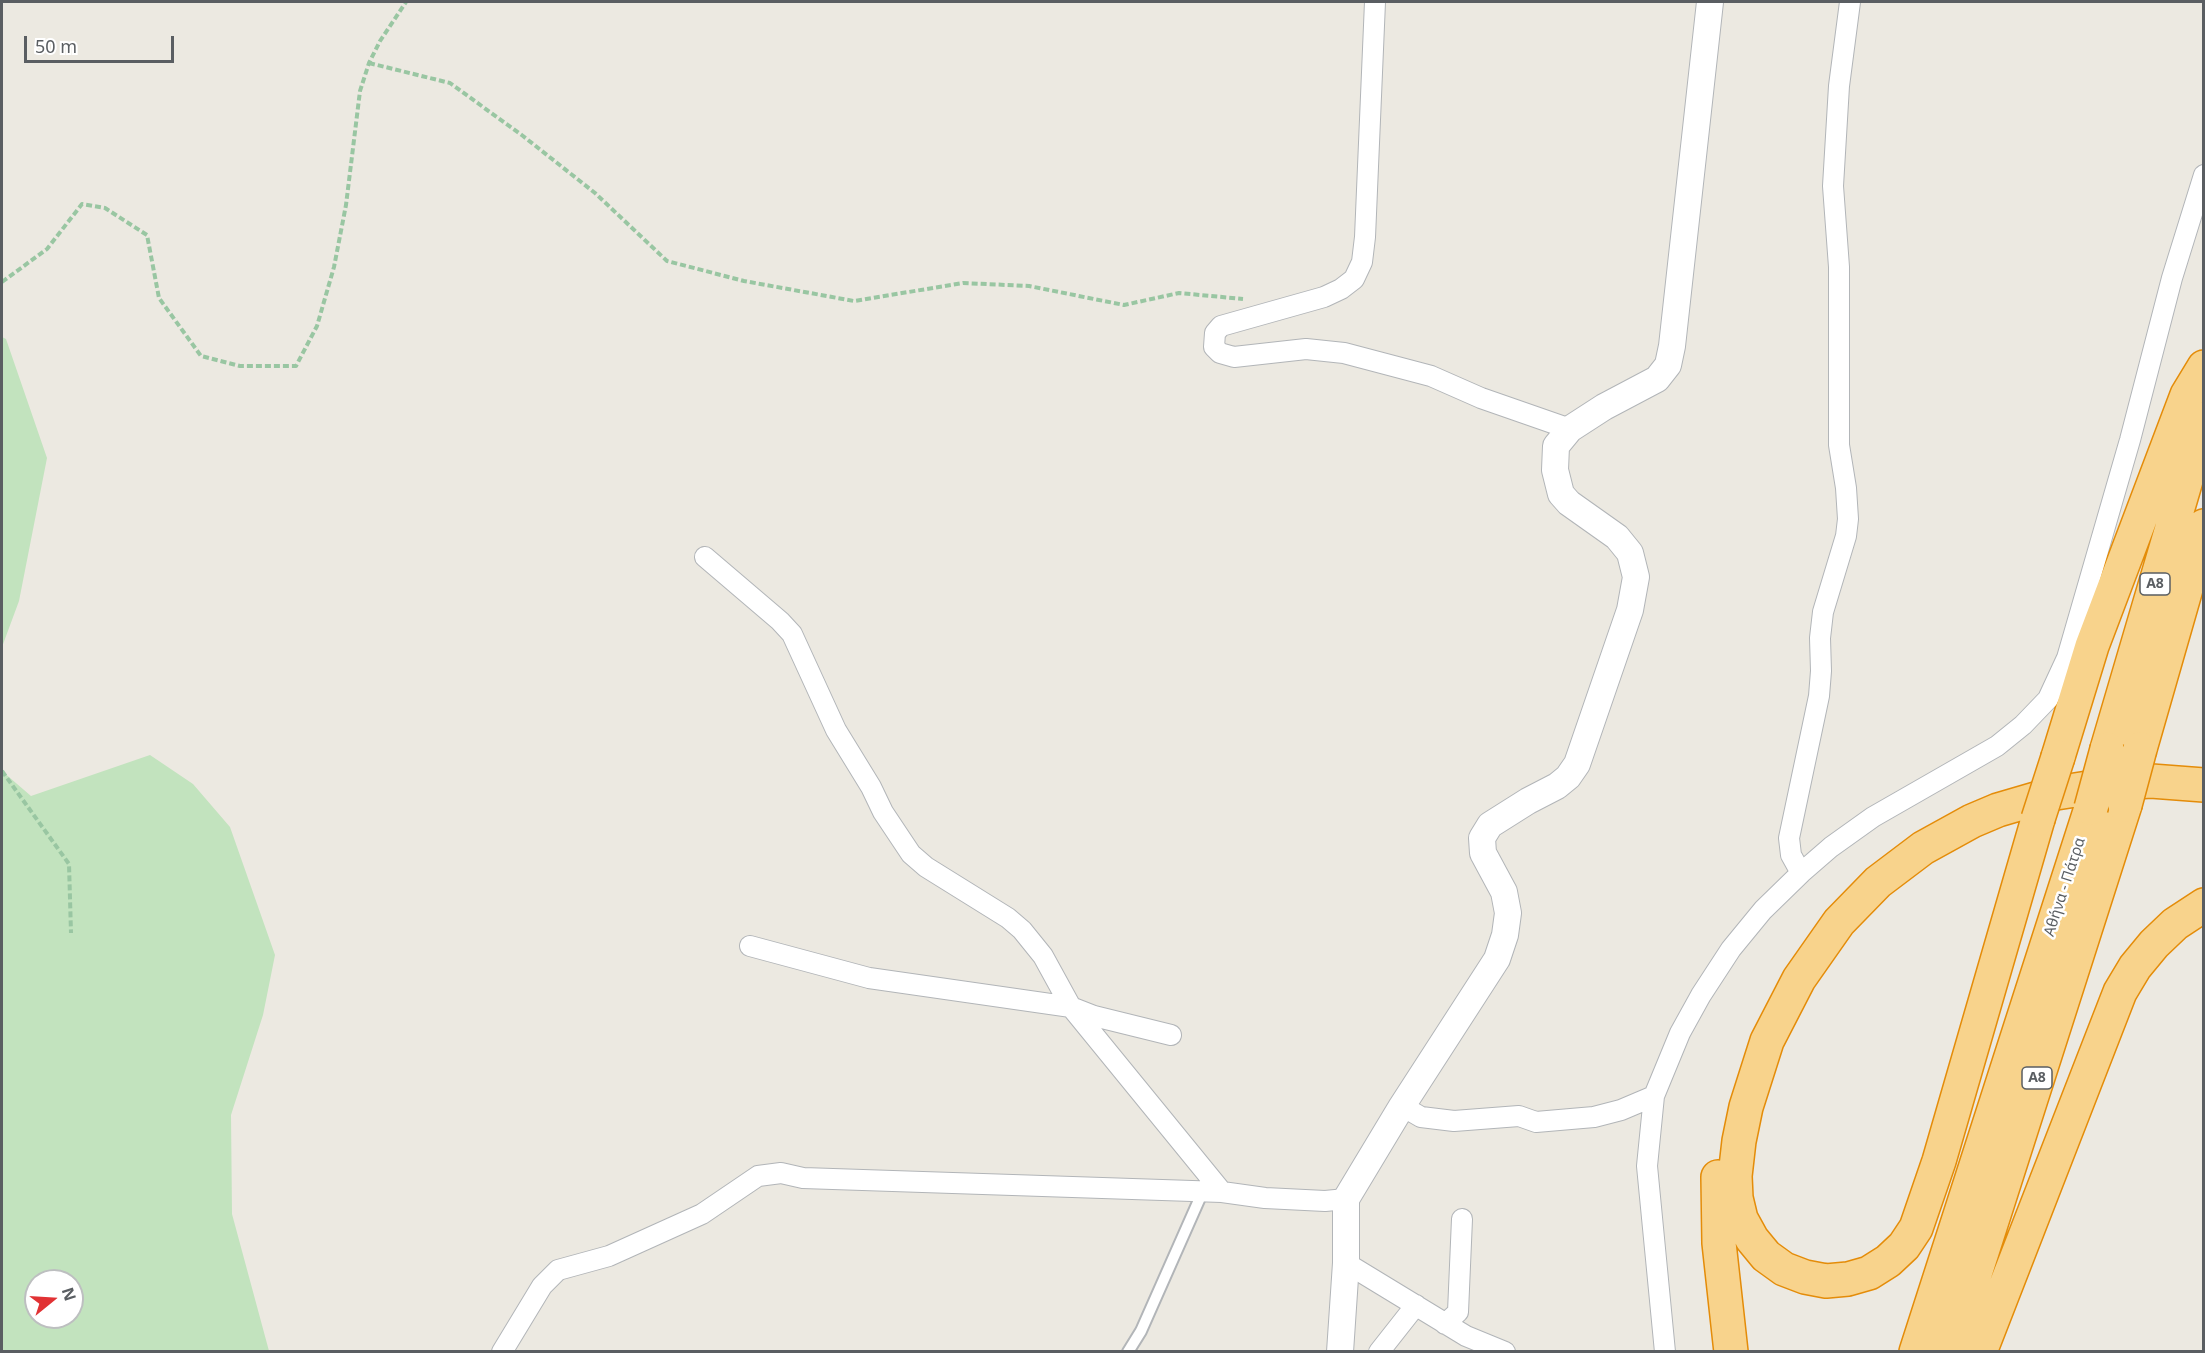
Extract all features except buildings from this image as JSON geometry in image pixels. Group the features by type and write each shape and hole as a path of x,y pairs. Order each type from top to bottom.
{"highway":[{"path":"2204,367 2187,395 2092,646 2058,757 2038,819 1939,1161 1916,1228 1904,1246 1888,1261 1869,1273 1848,1279 1826,1281 1804,1277 1784,1269 1766,1256 1752,1239 1741,1219 1736,1198 1735,1176 1746,1107 1767,1041 1798,979 1839,922 1878,882 1916,854 1947,834 1998,810 2056,793 2120,783 2151,781 2204,785"},
{"name":"Αθήνα - Πάτρα","path":"1916,1352 2091,808 2204,419"},
{"name":"Α8","path":"1950,1352 2125,805 2204,526"},
{"path":"1731,1352 1720,1265 1718,1210 1719,1168 1729,1105 1751,1036 1766,1003 1784,971 1826,912 1862,875 1893,848 1945,815 2002,790 2052,776 2093,768 2156,762 2204,766"},
{"path":"1980,1352 2120,992 2135,967 2154,944 2175,924 2204,905"}],"street":[{"path":"1375,2 1362,262 1354,279 1341,290 1324,297 1221,326 1215,333 1214,347 1220,353 1234,357 1306,349 1344,353 1431,376 1481,398 1570,429"},
{"path":"1340,1352 1346,1263 1346,1199 1402,1106 1497,959 1505,935 1508,913 1504,892 1483,854 1482,838 1490,825 1557,786 1568,777 1577,764 1630,610 1636,577 1630,553 1617,537 1569,503 1561,494 1557,484 1556,446 1570,429 1604,407 1657,379 1668,365 1710,2"},
{"path":"1801,873 1791,855 1789,838 1819,696 1823,612 1846,536 1848,519 1839,445 1839,267 1833,186 1839,86 1850,2"},
{"path":"1665,1352 1647,1166 1654,1096 1680,1033 1731,949 1763,910 1801,873 1831,847 1873,817 1997,746 2023,725 2048,699 2067,658 2130,441 2172,278 2204,175"},
{"path":"705,557 792,634 836,730 871,787 883,812 911,854 926,867 1008,918 1022,930 1043,956 1071,1007 1213,1192"},
{"path":"750,946 869,978 1071,1007 1094,1016 1171,1035"},
{"path":"1402,1106 1421,1117 1443,1120 1519,1116 1536,1122 1594,1117 1621,1110 1654,1096"},
{"path":"502,1352 542,1286 558,1270 609,1256 702,1214 758,1176 781,1173 803,1178 1213,1192 1264,1198 1325,1201 1346,1199"},
{"path":"1445,1324 1458,1312 1462,1219"},
{"path":"1346,1263 1466,1336 1505,1352"},
{"path":"1378,1352 1416,1305"}],"lane":[{"path":"1128,1352 1213,1192"}],"path":[{"path":"2,282 47,249 82,204 105,208 147,235 159,298 201,356 240,366 296,366 317,326 334,267 346,205 357,109 369,63 380,40 406,2"},
{"path":"369,63 450,83 523,136 595,193 667,261 744,281 854,301 963,283 1029,286 1124,305 1179,293 1245,299"},
{"path":"2,771 69,864 71,933"}],"green space":[{"path":"2,337 6,339 47,458 19,601 2,647"},
{"path":"150,755 193,784 230,827 275,955 263,1015 231,1115 232,1214 269,1351 2,1351 2,771 31,796"}]}
